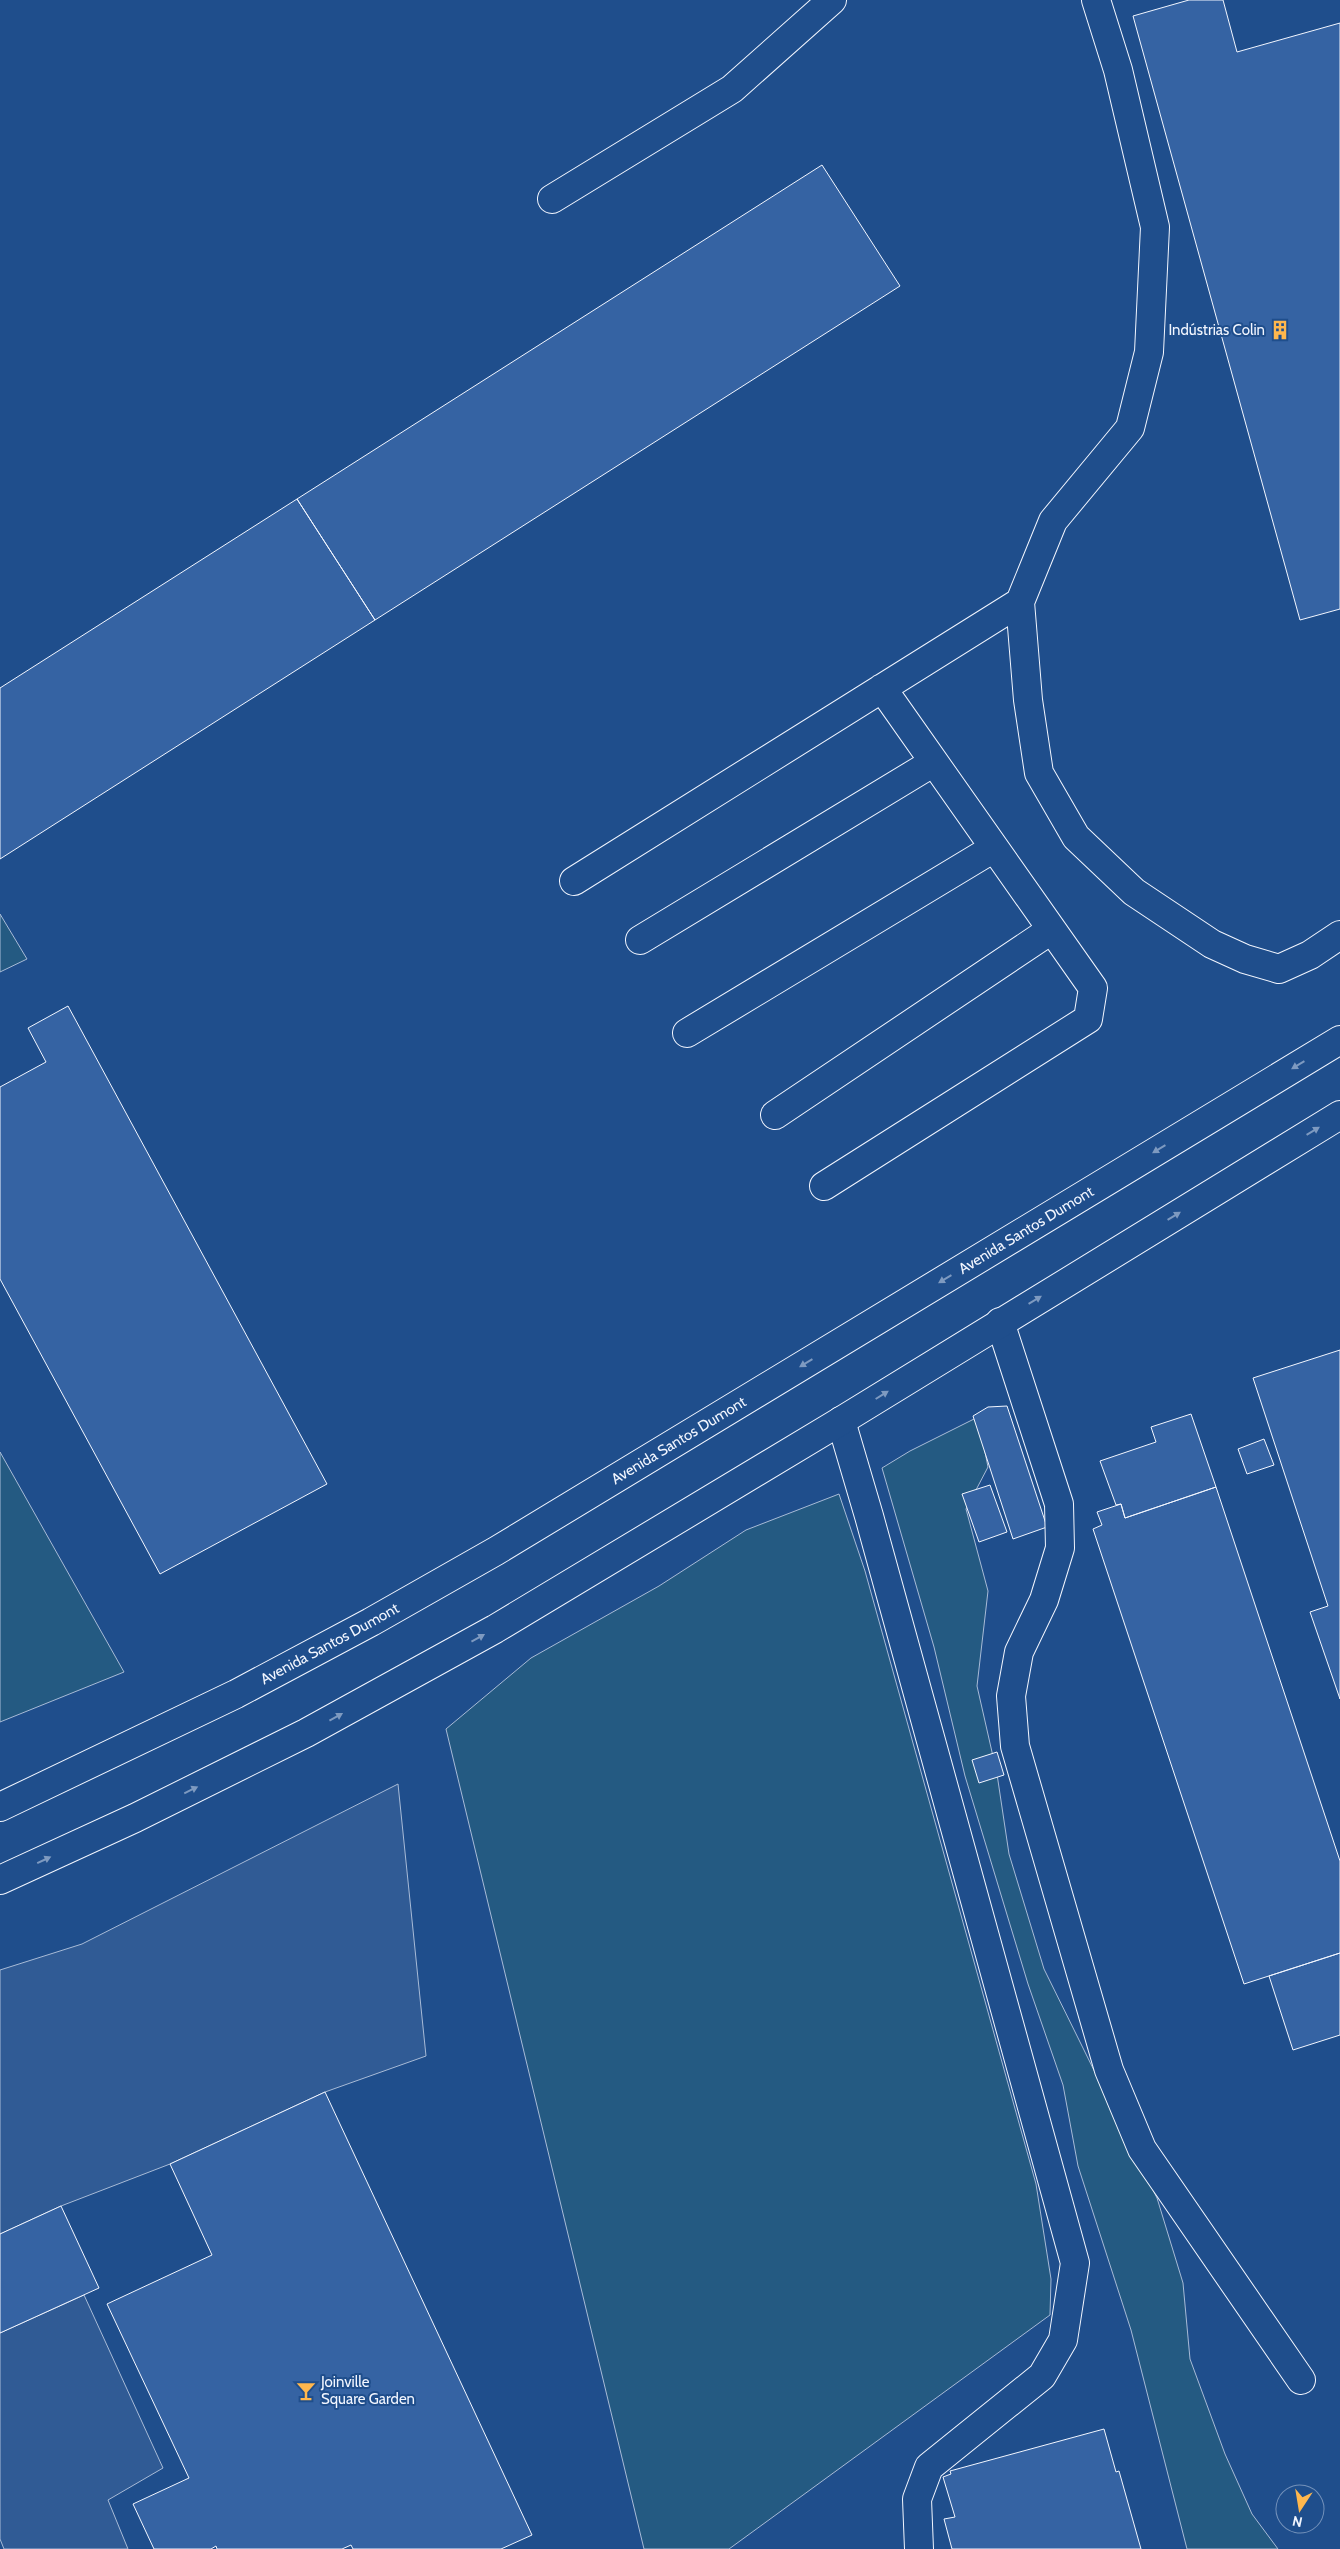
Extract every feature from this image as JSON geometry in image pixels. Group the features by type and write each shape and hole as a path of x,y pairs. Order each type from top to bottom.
{"main road":[{"path":"552,199 732,89 832,0"},
{"path":"1096,0 1118,70 1155,227 1149,352 1130,428 1053,521 1020,602 1028,700 1039,773 1076,837 1134,892 1212,944 1245,959 1279,969 1310,955 1340,935"},
{"path":"574,881 1020,602"},
{"path":"824,1186 1088,1019 1092,988 882,688"},
{"path":"640,940 934,762"},
{"path":"687,1033 994,848"},
{"path":"775,1115 1051,930"},
{"name":"Avenida Santos Dumont","path":"0,1807 236,1694 387,1613 504,1546 1340,1040"},
{"path":"0,1880 135,1818 306,1733 495,1629 841,1421 1340,1115"},
{"path":"1000,1322 1059,1504 1060,1548 1044,1600 1019,1652 1011,1696 1015,1746 1109,2070 1142,2149 1301,2380"},
{"path":"841,1421 875,1535 1075,2263 1063,2340 1042,2376 929,2467 917,2499 919,2549"}],"shaded area":[{"path":"0,914 27,959 0,972"},
{"path":"978,1417 988,1467 966,1509 988,1591 977,1686 997,1774 1009,1854 1044,1969 1157,2198 1183,2283 1190,2359 1225,2454 1252,2514 1278,2549 1187,2549 1131,2330 1078,2166 1063,2085 1028,1984 965,1776 934,1647 882,1468 910,1451"},
{"path":"0,1452 124,1672 0,1722"},
{"path":"839,1494 865,1571 1036,2184 1051,2279 1050,2315 729,2549 644,2549 446,1729 531,1658 659,1586 746,1530"},
{"path":"398,1784 426,2056 325,2092 170,2164 61,2206 0,2234 0,1970 82,1944"},
{"path":"84,2295 163,2468 108,2500 128,2549 4,2549 0,2539 0,2333"}],"building":[{"name":"Indústrias Colin","path":"1189,0 1223,0 1237,52 1340,23 1340,609 1300,620 1133,16"},
{"path":"822,165 900,286 375,620 297,499"},
{"path":"297,499 375,620 0,859 0,688"},
{"path":"68,1006 327,1484 160,1574 0,1279 0,1087 46,1062 28,1028"},
{"path":"1340,1350 1340,1699 1310,1612 1328,1606 1253,1378"},
{"path":"1007,1406 1047,1527 1013,1539 973,1416 988,1407"},
{"path":"1191,1414 1216,1487 1125,1518 1121,1504 1116,1505 1100,1461 1156,1442 1151,1427"},
{"path":"1264,1439 1274,1465 1247,1474 1238,1449"},
{"path":"990,1485 1007,1532 979,1542 962,1494"},
{"path":"1216,1487 1340,1861 1340,1953 1244,1984 1093,1529 1102,1525 1097,1512 1121,1504 1125,1518"},
{"path":"997,1752 1004,1775 979,1783 972,1760"},
{"path":"1340,1953 1340,2035 1293,2050 1269,1976"},
{"name":"Joinville Square Garden","path":"325,2092 532,2535 501,2549 353,2549 351,2545 342,2549 217,2549 216,2546 211,2549 154,2549 133,2504 189,2478 107,2304 212,2255 170,2164"},
{"path":"61,2206 99,2288 0,2333 0,2234"},
{"path":"1104,2429 1116,2472 1119,2471 1141,2549 952,2549 944,2519 955,2517 943,2477 951,2474 950,2471"}],"place":[{"name":"Indústrias Colin","path":"1280,330"},
{"name":"Joinville Square Garden","path":"306,2391"}]}
